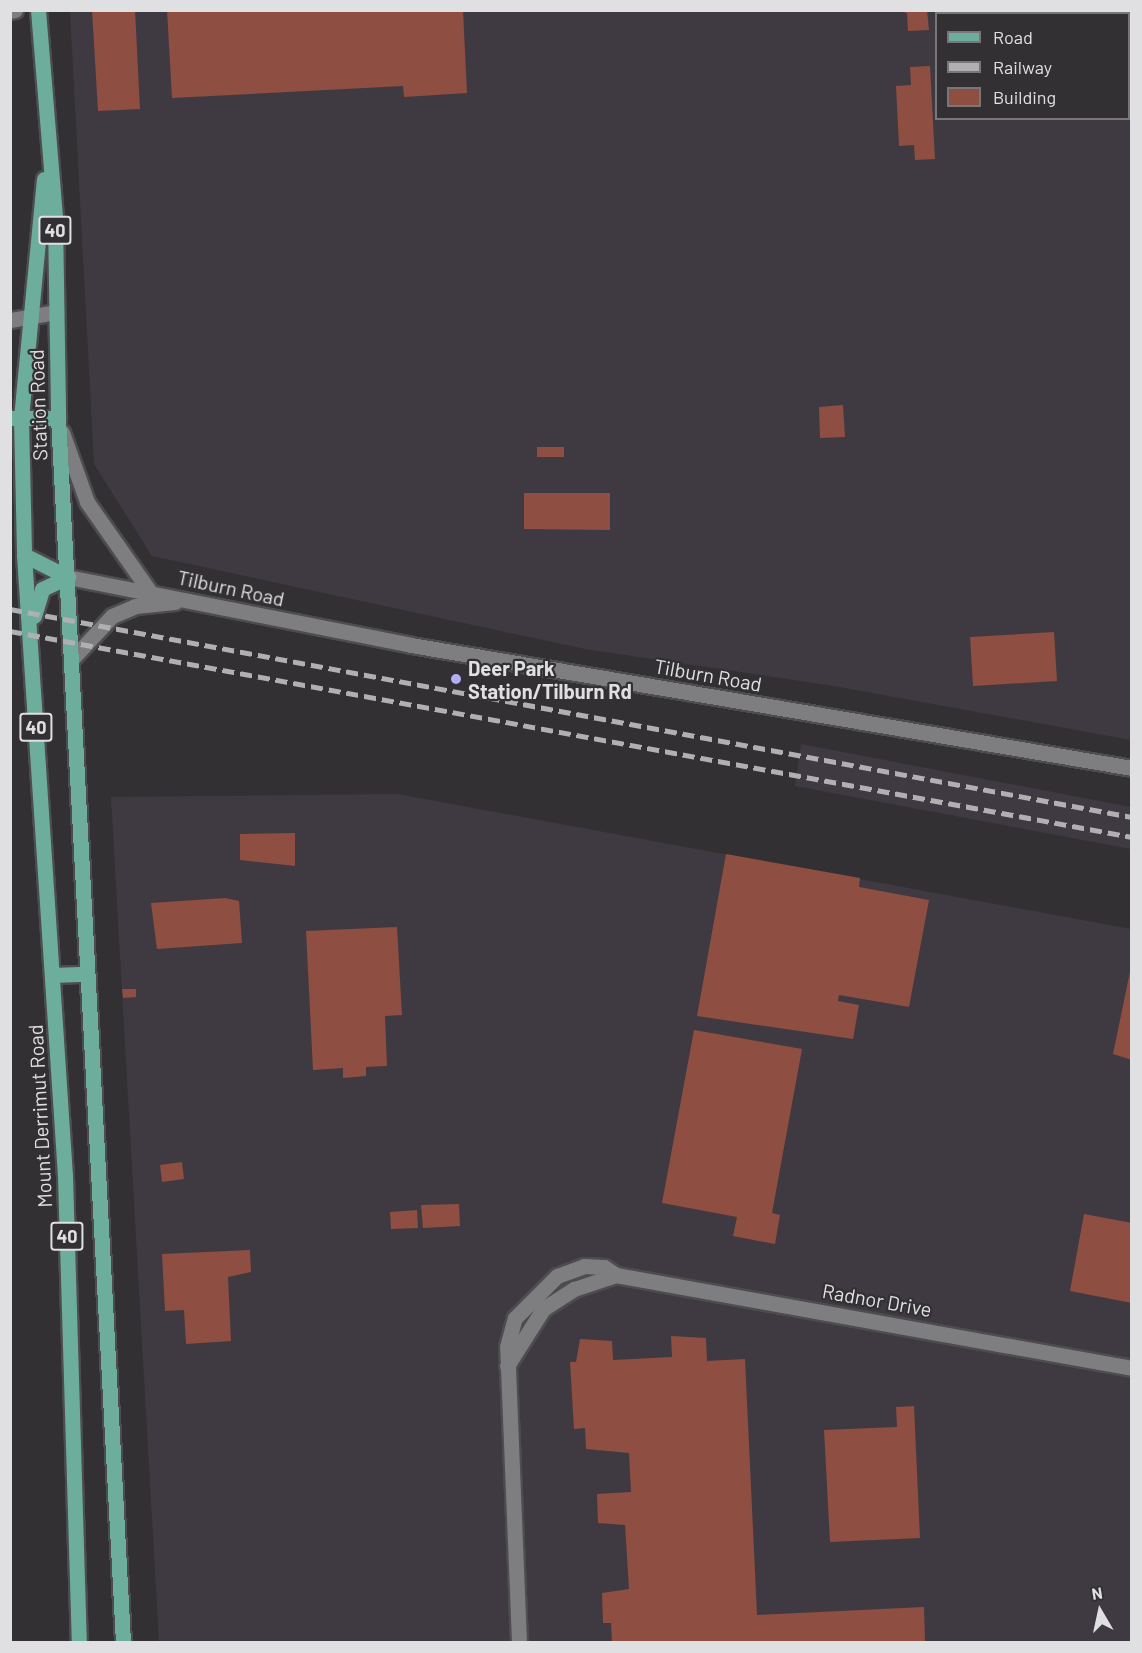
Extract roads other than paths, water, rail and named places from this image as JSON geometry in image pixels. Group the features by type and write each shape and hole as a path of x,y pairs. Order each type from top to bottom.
{"main road":[{"name":"Station Road","path":"38,10 56,312 58,418 68,577 70,660"},
{"name":"Station Road","path":"31,625 24,555 16,418 46,149"},
{"path":"16,418 58,418"},
{"path":"24,555 68,577"},
{"path":"31,625 42,589 68,577"},
{"name":"Mount Derrimut Road","path":"31,625 66,1176 79,1642"},
{"name":"40","path":"70,660 123,1642"},
{"path":"52,975 87,974"}],"street":[{"path":"10,320 56,312"},
{"path":"58,418 87,502 150,592"},
{"name":"Tilburn Road","path":"68,577 422,647 1131,768"},
{"path":"70,660 112,616 135,606 190,601"},
{"name":"Radnor Drive","path":"519,1642 507,1366 515,1318 533,1295 556,1276 584,1266 616,1275 1131,1368"}],"railway":[{"path":"10,609 1132,817"},
{"path":"10,631 1132,837"}],"place":[{"name":"Deer Park Station/Tilburn Rd","path":"456,679"}]}
